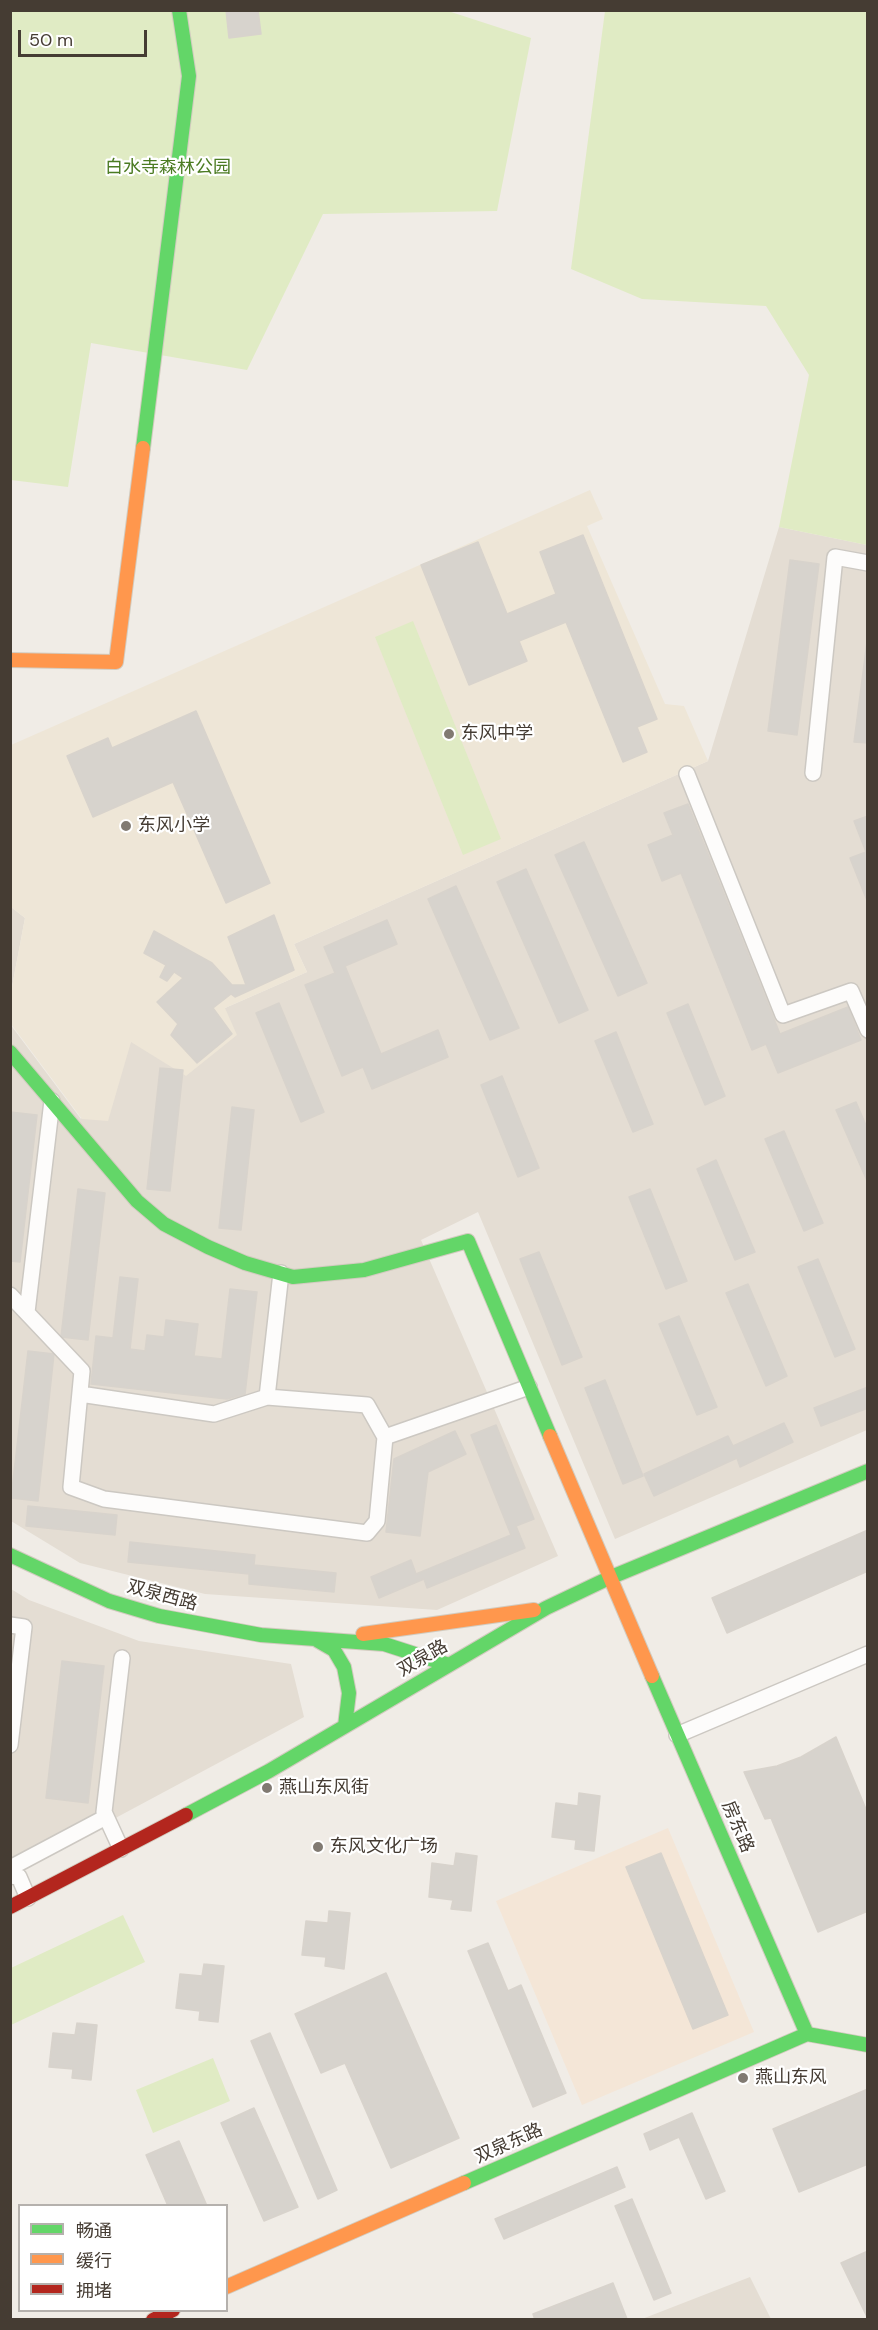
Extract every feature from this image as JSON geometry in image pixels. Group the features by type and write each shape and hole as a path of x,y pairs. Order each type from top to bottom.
{"street":[{"path":"10,660 116,662 189,76 179,10"},
{"path":"813,773 835,557 867,563"},
{"path":"687,774 783,1015 851,991 867,1030"},
{"path":"10,1052 137,1201 164,1224 245,1263 281,1273 267,1397"},
{"path":"27,1312 52,1101"},
{"name":"房东路","path":"281,1273 293,1277 364,1270 468,1241 609,1578 807,2034"},
{"path":"10,1295 82,1371 71,1487 104,1499 368,1533 377,1521 385,1437 367,1405 267,1397 214,1414 80,1394"},
{"path":"385,1437 529,1387"},
{"name":"双泉路","path":"10,1907 269,1771 546,1608 609,1578 867,1471"},
{"name":"双泉西路","path":"10,1555 109,1601 159,1616 261,1635 384,1644 449,1665"},
{"name":"双泉西路","path":"315,1638 393,1630 546,1608"},
{"path":"10,1625 24,1627 10,1745"},
{"path":"315,1638 334,1650 344,1667 349,1693 345,1726"},
{"path":"677,1735 867,1654"},
{"path":"121,1849 104,1812 122,1658"},
{"path":"10,1868 106,1817"},
{"path":"10,1876 19,1877 28,1898"},
{"path":"807,2034 867,2045"},
{"name":"双泉东路","path":"228,2286 807,2034"},
{"path":"153,2319 169,2312"}],"shaded area":[{"name":"东风中学","path":"590,490 603,519 587,526 665,704 684,706 708,761 294,944 307,972 225,1008 237,1035 186,1076 131,1042 108,1121 82,1119 11,1024 11,992 25,918 11,907 11,745"},
{"path":"779,527 867,545 867,1430 615,1539 478,1212 421,1240 558,1556 437,1610 205,1594 80,1563 11,1521 10,1024 81,1119 131,1042 225,1008 307,972 294,944 708,761"},
{"path":"11,907 25,918 11,992"},
{"path":"11,1589 29,1600 139,1641 291,1664 304,1717 11,1874"},
{"path":"668,1828 754,2032 582,2105 496,1901"},
{"path":"750,2277 771,2319 642,2319"}],"green space":[{"name":"白水寺森林公园","path":"11,11 448,11 531,38 497,211 323,214 247,370 91,343 68,487 11,480"},
{"path":"605,11 867,11 867,545 779,527 809,375 766,306 642,299 571,269"},
{"path":"413,621 501,839 463,855 375,637"},
{"path":"123,1915 145,1962 11,2025 11,1968"},
{"path":"213,2058 230,2101 153,2133 136,2090"}],"building":[{"path":"226,10 258,10 261,34 229,38"},
{"path":"583,535 657,719 637,727 647,752 623,762 566,622 519,641 527,661 469,685 421,565 478,542 507,614 556,594 540,552"},
{"path":"790,560 819,564 797,735 768,731"},
{"path":"868,634 868,743 854,742"},
{"path":"196,711 270,883 226,903 173,782 93,817 67,756 108,738 112,748"},
{"path":"688,804 780,1034 848,1007 861,1040 778,1073 766,1044 752,1050 681,873 662,881 648,845 673,835 664,813"},
{"path":"868,816 868,903 850,858 866,852 854,821"},
{"path":"584,842 647,983 618,996 555,855"},
{"path":"526,869 588,1010 559,1023 497,882"},
{"path":"456,886 519,1028 490,1040 428,899"},
{"path":"274,915 294,970 235,997 231,994 213,1008 232,1034 197,1063 171,1035 178,1024 157,1002 183,978 174,972 167,981 160,977 166,965 144,953 154,931 212,963 232,985 246,985 228,937"},
{"path":"387,920 397,944 345,966 381,1054 438,1030 448,1057 372,1089 363,1067 342,1076 305,985 335,973 324,947"},
{"path":"279,1003 324,1112 301,1122 256,1013"},
{"path":"688,1004 725,1096 705,1105 667,1013"},
{"path":"616,1032 653,1124 633,1132 595,1041"},
{"path":"160,1068 183,1070 170,1191 147,1189"},
{"path":"502,1076 539,1168 518,1177 481,1085"},
{"path":"856,1102 868,1130 868,1183 836,1110"},
{"path":"232,1107 254,1110 241,1230 219,1228"},
{"path":"10,1112 37,1115 20,1262 10,1261"},
{"path":"784,1131 823,1223 804,1231 765,1139"},
{"path":"716,1160 755,1252 735,1260 697,1169"},
{"path":"78,1189 105,1193 88,1340 61,1337"},
{"path":"650,1189 687,1281 666,1289 629,1197"},
{"path":"539,1252 582,1357 562,1365 520,1259"},
{"path":"818,1259 855,1349 835,1357 798,1267"},
{"path":"120,1277 138,1279 130,1349 145,1351 147,1335 164,1337 166,1320 198,1324 194,1356 222,1359 230,1289 257,1292 245,1394 227,1399 91,1384 96,1336 113,1338"},
{"path":"748,1284 787,1376 766,1386 726,1293"},
{"path":"679,1316 717,1407 697,1415 659,1324"},
{"path":"28,1351 54,1354 38,1501 11,1498"},
{"path":"605,1380 643,1476 623,1484 585,1388"},
{"path":"868,1387 868,1408 821,1426 814,1408"},
{"path":"784,1423 793,1442 740,1467 737,1458 654,1496 644,1474 728,1436 733,1446"},
{"path":"496,1425 534,1519 516,1526 525,1548 427,1588 424,1579 379,1598 371,1577 411,1560 416,1574 511,1535 471,1435"},
{"path":"455,1431 466,1454 428,1472 420,1536 386,1532 394,1459"},
{"path":"28,1506 117,1515 115,1535 26,1526"},
{"path":"868,1530 868,1571 727,1633 712,1598"},
{"path":"130,1542 255,1555 254,1565 336,1573 334,1592 249,1584 249,1574 128,1562"},
{"path":"62,1661 104,1666 88,1803 46,1798"},
{"path":"836,1737 868,1814 868,1911 818,1932 771,1818 765,1819 744,1772 777,1766 801,1757"},
{"path":"579,1793 600,1796 594,1851 575,1849 576,1840 552,1837 556,1803 578,1806"},
{"path":"456,1853 477,1856 471,1911 451,1909 453,1900 429,1897 432,1863 454,1866"},
{"path":"661,1853 728,2015 693,2029 626,1867"},
{"path":"329,1911 350,1913 344,1969 325,1966 326,1957 302,1955 306,1921 328,1923"},
{"path":"488,1943 508,1991 521,1985 566,2093 533,2107 468,1951"},
{"path":"204,1964 224,1966 218,2022 199,2020 200,2011 176,2008 180,1974 202,1976"},
{"path":"386,1973 459,2138 391,2168 345,2063 321,2073 295,2014"},
{"path":"77,2023 97,2025 91,2080 72,2078 73,2069 49,2067 53,2033 75,2035"},
{"path":"270,2033 337,2190 318,2199 251,2041"},
{"path":"868,2089 868,2164 799,2192 773,2129"},
{"path":"254,2108 298,2207 264,2221 221,2123"},
{"path":"692,2113 725,2191 706,2199 679,2137 650,2150 644,2134"},
{"path":"179,2141 206,2204 167,2204 146,2155"},
{"path":"617,2167 625,2187 504,2239 495,2219"},
{"path":"632,2199 671,2293 654,2300 615,2206"},
{"path":"868,2251 868,2319 841,2263"},
{"path":"613,2283 627,2319 535,2320 533,2314"}],"traffic: fast":[{"path":"143,448 189,76 179,10"},
{"path":"10,1052 137,1201 164,1224 245,1263 293,1277 364,1270 468,1241 550,1436"},
{"path":"186,1815 269,1771 546,1608 609,1578 868,1471"},
{"path":"10,1555 109,1601 159,1616 261,1635 384,1644 449,1665"},
{"path":"315,1639 334,1650 344,1667 349,1693 345,1726"},
{"path":"652,1676 807,2034"},
{"path":"807,2034 868,2045"},
{"path":"464,2183 807,2034"}],"traffic: slow":[{"path":"10,660 116,662 143,448"},
{"path":"550,1436 652,1676"},
{"path":"363,1634 534,1610"},
{"path":"228,2286 464,2183"}],"traffic: jam":[{"path":"10,1907 186,1815"},
{"path":"153,2320 169,2312"}],"place":[{"name":"东风中学","path":"449,734"},
{"name":"东风小学","path":"126,826"},
{"name":"燕山东风街","path":"267,1788"},
{"name":"东风文化广场","path":"318,1847"},
{"name":"燕山东风","path":"743,2078"}]}
